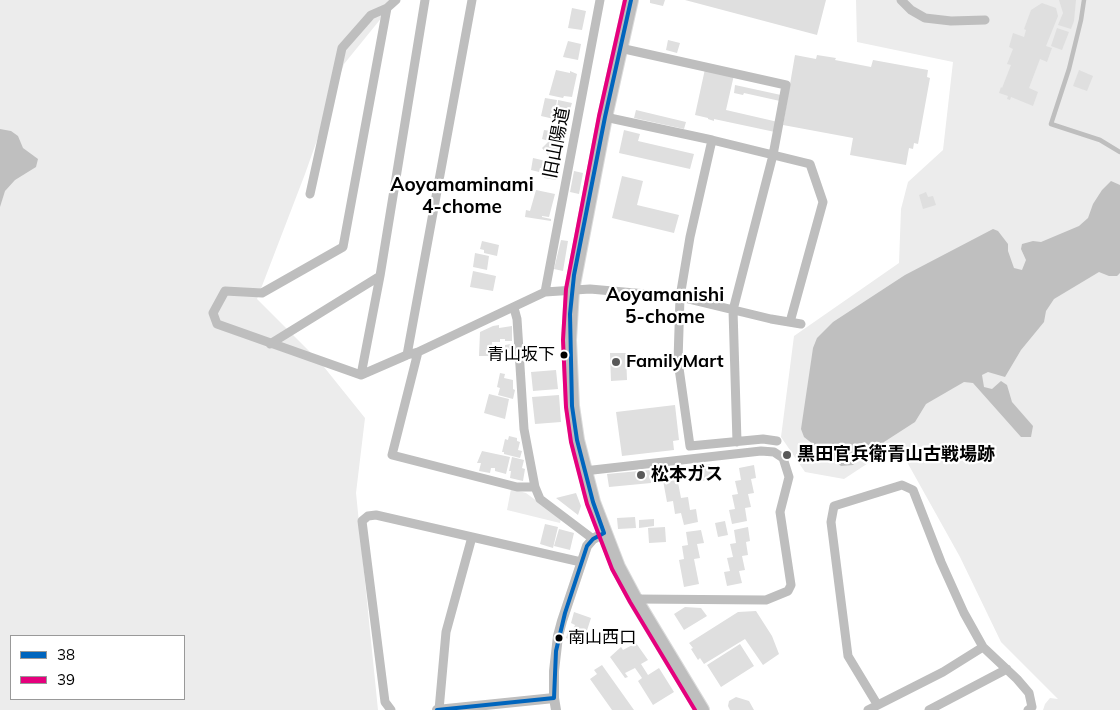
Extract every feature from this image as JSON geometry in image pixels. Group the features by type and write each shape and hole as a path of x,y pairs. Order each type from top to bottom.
{"highway":[{"path":"630,0 605,117 572,290 570,314 572,406 599,536 618,567 634,599 702,710"}],"street":[{"path":"310,194 342,48 371,15 387,8 396,0"},
{"path":"362,375 425,0"},
{"path":"407,355 472,0"},
{"name":"旧山陽道","path":"545,292 600,0"},
{"path":"901,0 911,10 925,18 951,21 985,20"},
{"path":"387,8 343,247 262,294 224,291 212,314 217,324 362,375 418,352 545,292 590,289 680,296 733,310 801,324"},
{"path":"620,48 786,85 774,155 733,310 737,442"},
{"path":"605,117 810,164 823,202 790,322"},
{"path":"712,140 690,237 680,296 678,361 690,446 763,439 777,441"},
{"path":"270,344 380,276"},
{"path":"514,308 517,319 524,429 535,486 540,499 599,536 587,546 558,636 554,671 556,710"},
{"path":"418,352 392,455 517,487 535,486"},
{"path":"584,471 761,451 774,452 783,458 789,477 780,512 791,585 788,591 766,600 634,599"},
{"path":"877,704 848,656 831,522 834,506 902,485 913,490 941,562 964,613 984,647 1029,694 1031,709"},
{"path":"391,710 386,702 362,521 368,516 376,515 581,562"},
{"path":"472,537 446,632 438,710 554,698"},
{"path":"868,710 943,672 984,647"},
{"path":"929,710 1007,669"}],"lane":[{"path":"1084,0 1082,20 1069,70 1051,124 1100,140 1120,152"}],"shaded area":[{"path":"0,0 396,0 344,64 305,174 257,299 320,362 365,418 356,493 378,710 0,710"},
{"path":"856,0 1120,0 1120,710 1043,710 1050,698 1058,699 1001,642 960,557 897,444 844,479 805,472 781,437 794,336 899,263 901,209 908,182 943,150 953,62 857,42"},
{"path":"0,129 11,131 18,136 23,148 38,159 36,167 15,180 5,191 0,207"},
{"path":"1111,181 1120,185 1120,273 1117,276 1109,276 1099,272 1054,299 1046,311 1044,322 1021,350 1005,377 988,372 982,375 984,387 992,389 1001,381 1007,385 1012,402 1033,426 1031,437 1021,437 973,383 964,382 926,404 915,422 884,442 881,447 873,448 863,454 853,465 841,466 804,437 801,429 813,348 817,338 833,322 905,275 993,229 998,231 1008,244 1008,251 1014,268 1022,270 1026,260 1021,249 1022,244 1033,241 1041,242 1079,226 1088,218 1093,204 1102,190"},
{"path":"511,489 526,493 561,519 560,523 507,510"}],"building":[{"path":"650,0 665,0 663,6 650,3"},
{"path":"685,0 826,0 817,35"},
{"path":"1059,0 1076,0 1074,21 1071,29 1058,25 1063,13"},
{"path":"1042,3 1056,8 1058,16 1046,46 1052,48 1047,62 1040,59 1029,88 1038,92 1033,106 1011,97 1010,100 1007,99 1008,96 999,93 1011,65 1007,64 1013,49 1009,47 1013,33 1024,37 1026,30 1024,29 1031,10"},
{"path":"572,8 586,11 582,30 568,28"},
{"path":"1057,28 1069,32 1062,50 1051,46"},
{"path":"668,40 680,43 677,53 666,50"},
{"path":"568,41 581,44 578,60 563,57"},
{"path":"795,55 816,59 817,55 836,58 835,60 871,67 873,60 928,70 927,77 930,78 918,144 914,143 913,149 909,148 906,165 850,155 853,138 783,125"},
{"path":"705,69 734,75 726,110 778,122 775,132 714,119 714,121 695,115"},
{"path":"556,70 570,73 570,71 577,74 572,97 564,96 563,98 549,95"},
{"path":"1079,70 1093,76 1087,91 1073,86"},
{"path":"735,85 781,95 780,101 744,93 743,95 734,93"},
{"path":"545,98 557,100 554,119 541,116"},
{"path":"558,100 572,103 567,119 556,117"},
{"path":"636,110 686,122 684,129 634,118"},
{"path":"544,130 565,133 561,154 551,152 548,155 542,148 549,141 542,139"},
{"path":"624,130 640,134 638,141 694,154 690,169 619,153"},
{"path":"533,158 559,164 556,180 544,178 545,169 540,168 539,172 531,170"},
{"path":"574,171 583,173 579,194 570,192"},
{"path":"622,176 643,181 637,205 679,215 674,233 612,218"},
{"path":"536,190 555,194 549,217 542,216 551,219 551,221 525,217 526,210 530,211"},
{"path":"926,192 928,197 933,196 936,205 923,209 919,195"},
{"path":"561,240 568,241 563,271 554,269"},
{"path":"482,241 499,245 497,256 484,253 484,250 480,249"},
{"path":"475,253 489,256 487,270 473,267"},
{"path":"473,271 496,276 493,291 470,287"},
{"path":"499,325 499,328 512,326 512,341 500,339 500,342 492,342 493,356 479,356 480,332"},
{"path":"511,344 511,357 505,357 505,345"},
{"path":"610,353 626,353 627,380 611,381"},
{"path":"556,370 558,389 533,391 531,372"},
{"path":"500,373 505,374 504,378 513,380 513,389 515,390 513,399 498,395 500,388 497,387"},
{"path":"489,394 509,399 505,419 484,413"},
{"path":"559,395 561,422 535,424 532,397"},
{"path":"675,405 679,440 673,441 674,450 622,456 616,412"},
{"path":"509,436 517,438 517,441 520,442 518,450 522,451 520,458 502,452 505,439 508,440"},
{"path":"482,451 510,457 506,474 495,471 495,468 491,468 490,473 479,471 481,463 477,463"},
{"path":"512,457 524,460 522,468 525,469 523,481 510,478 511,471 509,471"},
{"path":"710,464 713,478 698,482 696,467"},
{"path":"754,465 756,478 751,479 754,493 748,494 751,507 745,508 747,521 732,524 729,510 735,509 732,495 738,494 735,481 741,480 739,468"},
{"path":"650,470 651,483 609,487 607,474"},
{"path":"676,472 681,498 688,497 690,510 696,509 698,522 684,525 681,513 675,514 673,501 667,502 662,475"},
{"path":"576,493 581,506 578,515 556,498"},
{"path":"635,517 636,528 618,529 617,518"},
{"path":"654,519 654,526 639,528 639,520"},
{"path":"725,521 728,535 718,537 715,523"},
{"path":"545,524 558,527 553,548 540,544"},
{"path":"665,527 666,542 649,543 648,528"},
{"path":"748,527 750,541 746,542 748,555 742,556 745,570 739,571 742,583 727,586 724,572 730,571 727,558 733,557 730,544 736,543 734,530"},
{"path":"559,529 574,533 570,550 554,546"},
{"path":"701,530 704,543 697,544 700,558 694,559 699,584 684,587 679,560 684,559 682,546 688,545 686,532"},
{"path":"685,607 701,608 707,616 684,630 674,614"},
{"path":"756,611 772,636 779,654 763,665 745,639 704,664 700,658 698,660 689,643 738,612"},
{"path":"574,612 591,618 582,646 566,638 569,629 573,630 575,625 571,623"},
{"path":"636,643 648,660 641,664 648,675 659,668 674,692 653,705 638,681 642,678 635,668 625,673 628,677 625,678 610,657 621,647 623,650"},
{"path":"740,644 754,666 721,687 707,665"},
{"path":"602,665 634,710 612,710 590,679 597,674 594,670"},
{"path":"736,697 749,701 754,710 730,710 728,706 729,701"}],"transit line":[{"name":"39","path":"625,0 599,116 566,289 563,340 566,407 571,442 587,504 612,569 695,710"},
{"name":"38","path":"437,710 554,698 556,651 565,613 587,546 593,539 604,533 593,502 577,440 572,406 570,314 574,275 605,117 631,0"}],"place":[{"name":"青山坂下","path":"564,355"},
{"name":"FamilyMart","path":"616,362"},
{"name":"黒田官兵衛青山古戦場跡","path":"787,455"},
{"name":"松本ガス","path":"641,475"},
{"name":"南山西口","path":"559,638"}],"district":[{"name":"Aoyamaminami 4-chome","path":"462,196"},
{"name":"Aoyamanishi 5-chome","path":"665,306"}]}
